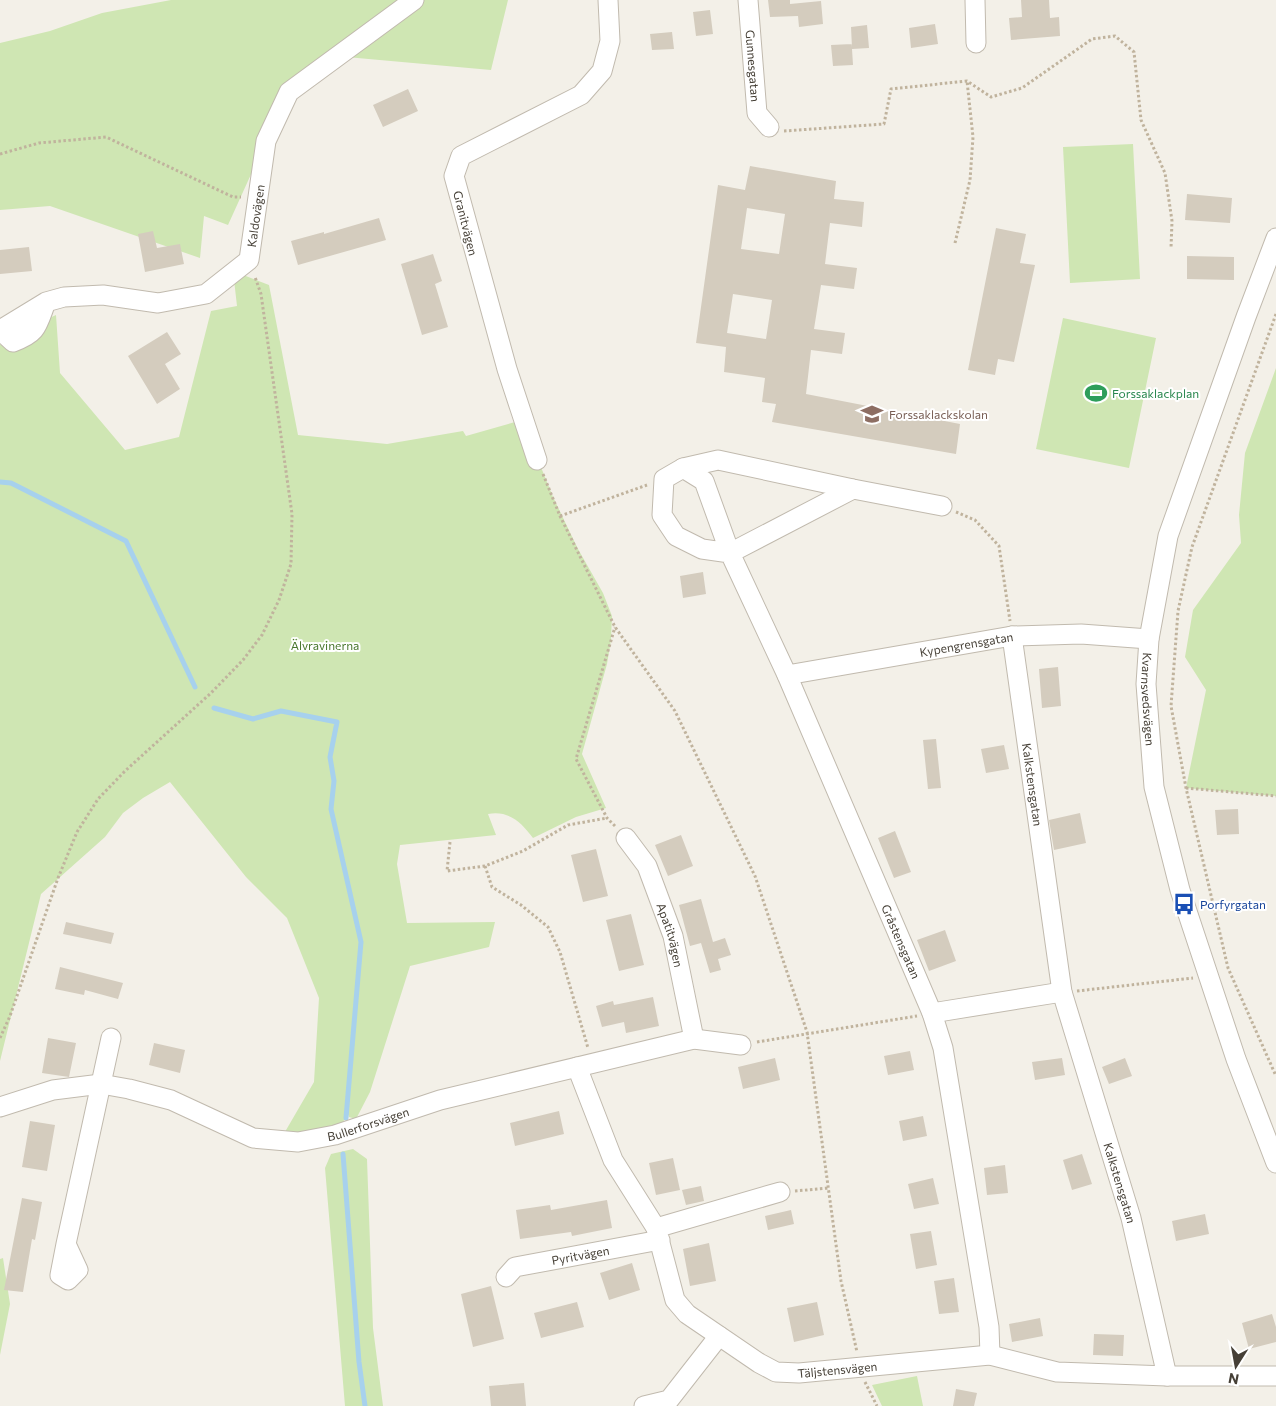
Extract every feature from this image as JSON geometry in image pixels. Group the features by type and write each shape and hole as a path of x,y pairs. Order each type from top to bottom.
{"street":[{"name":"Kaldovägen","path":"0,330 13,342 30,336 36,327 46,302 64,297 103,295 158,303 206,294 249,260 266,141 289,92 414,0"},
{"name":"Granitvägen","path":"538,460 507,369 454,176 462,156 581,95 602,71 610,41 608,0"},
{"name":"Gunnesgatan","path":"748,0 757,113 769,127"},
{"path":"975,0 976,43"},
{"name":"Kvarnsvedsvägen","path":"1276,238 1246,316 1168,536 1149,639 1146,684 1154,787 1180,890 1210,975 1236,1059 1276,1163"},
{"path":"853,489 730,553 702,549 676,536 662,515 664,480 683,468 718,460 942,506"},
{"name":"Gråstensgatan","path":"683,468 704,481 730,553 787,675 932,1013 943,1048 989,1327 990,1355"},
{"name":"Kypengrensgatan","path":"787,675 1012,636 1081,634 1149,639"},
{"name":"Kalkstensgatan","path":"1012,636 1062,992 1131,1218 1167,1376"},
{"name":"Apatitvägen","path":"626,838 647,866 673,936 694,1039"},
{"path":"932,1013 1062,992"},
{"path":"66,1244 111,1038"},
{"name":"Bullerforsvägen","path":"0,1108 53,1090 101,1084 171,1100 253,1138 298,1142 335,1135 440,1100 694,1039 741,1045"},
{"name":"Täljstensvägen","path":"584,1065 613,1160 658,1234 674,1300 687,1314 776,1372 799,1373 990,1355 1057,1372 1167,1376 1276,1376"},
{"name":"Pyritvägen","path":"506,1277 514,1267 658,1234 780,1192"},
{"path":"644,1406 669,1400 719,1336"}],"path":[{"path":"769,127 787,132 884,124 891,89 967,81 991,97 1022,88 1092,39 1115,36 1134,52 1141,120 1165,173 1172,220 1171,248"},
{"path":"955,243 970,180 973,137 967,81"},
{"path":"0,154 39,143 106,137 233,197 257,198"},
{"path":"0,1038 10,1016 58,878 77,832 98,799 125,771 211,693 243,660 262,635 279,600 291,564 292,514 285,454 261,294 249,260"},
{"path":"1276,314 1192,547 1178,611 1171,706 1186,788 1228,968 1276,1076"},
{"path":"538,460 560,516 616,627 675,711 755,876 807,1032 841,1281 860,1367 877,1406"},
{"path":"560,516 664,480"},
{"path":"942,506 975,520 999,546 1012,636"},
{"path":"616,627 576,759 607,818 626,838"},
{"path":"1186,788 1276,796"},
{"path":"450,842 447,871 485,866 523,851 568,825 607,818"},
{"path":"485,866 492,887 521,905 548,926 560,952 584,1065"},
{"path":"1062,992 1210,975 1228,968"},
{"path":"741,1045 807,1032 932,1013"},
{"path":"780,1192 829,1188"}],"green space":[{"path":"171,0 508,0 491,70 324,55 262,150 228,225 204,216 200,258 50,206 0,210 0,43 50,31 102,13"},
{"path":"1133,144 1140,279 1070,283 1063,147"},
{"name":"Älvravinerna","path":"233,271 269,285 298,435 387,444 463,431 466,436 522,420 553,497 578,549 603,593 612,616 607,664 582,754 606,808 576,817 533,838 514,819 496,813 488,814 496,835 400,845 397,864 407,923 495,922 489,947 410,966 370,1092 356,1119 349,1117 347,1111 341,1129 282,1137 314,1082 319,998 287,918 246,877 170,782 143,798 123,813 105,837 41,894 0,1061 0,345 12,335 56,315 60,373 125,450 179,437 211,311 237,306"},
{"name":"Forssaklackplan","path":"1063,318 1156,338 1129,468 1036,449"},
{"path":"1276,368 1276,796 1186,788 1206,690 1185,657 1193,610 1241,543 1239,515 1245,453"},
{"path":"353,1149 367,1159 373,1328 383,1406 345,1406 325,1168 331,1154"},
{"path":"3,1258 10,1304 0,1355 0,1259"},
{"path":"917,1376 923,1406 882,1406 872,1385"}],"building":[{"path":"768,0 790,0 790,4 821,1 823,24 799,27 798,16 770,17"},
{"path":"1021,0 1049,0 1050,18 1059,17 1060,36 1011,40 1009,18 1022,17"},
{"path":"710,10 713,34 696,36 693,12"},
{"path":"935,24 938,44 911,48 909,28"},
{"path":"867,25 869,48 852,49 853,65 833,66 831,45 852,44 851,27"},
{"path":"672,32 674,49 652,50 650,34"},
{"path":"408,89 418,111 383,127 373,105"},
{"path":"750,166 836,181 834,199 864,202 862,227 830,223 825,264 857,268 854,289 821,285 814,329 845,333 842,354 811,350 806,394 960,424 956,454 772,422 776,404 762,402 765,378 724,372 726,347 696,343 718,185 745,190","holes":["747,208 785,214 779,254 741,249","733,294 772,300 766,339 727,333"]},
{"path":"1187,194 1232,198 1230,223 1185,220"},
{"path":"379,218 386,240 298,265 291,241 324,232 324,234"},
{"path":"996,228 1026,234 1020,263 1035,265 1014,362 998,359 995,375 968,370"},
{"path":"153,231 157,248 180,244 184,264 145,272 138,234"},
{"path":"29,247 32,271 0,274 0,250"},
{"path":"433,254 442,281 435,284 448,327 422,335 401,264"},
{"path":"1187,256 1234,257 1234,280 1187,279"},
{"path":"167,332 181,354 165,364 180,389 157,404 128,356"},
{"path":"703,572 706,594 683,598 680,576"},
{"path":"1058,667 1061,706 1042,708 1039,669"},
{"path":"936,739 941,788 928,789 923,740"},
{"path":"1004,745 1009,769 986,773 981,749"},
{"path":"1238,809 1239,834 1217,835 1215,810"},
{"path":"1080,813 1086,843 1054,850 1049,820"},
{"path":"895,831 911,872 894,878 878,838"},
{"path":"681,835 693,866 668,876 655,845"},
{"path":"596,849 608,896 583,902 571,855"},
{"path":"701,899 713,942 725,938 731,955 718,959 721,970 710,973 701,943 690,946 679,905"},
{"path":"631,914 644,965 619,971 606,920"},
{"path":"66,922 114,933 111,944 63,934"},
{"path":"945,930 956,961 929,971 917,940"},
{"path":"60,967 123,983 118,999 85,990 84,995 55,989"},
{"path":"653,997 659,1026 626,1033 624,1022 602,1027 596,1006 613,1001 614,1005"},
{"path":"48,1038 76,1043 69,1077 42,1073"},
{"path":"154,1043 185,1050 180,1073 149,1065"},
{"path":"910,1051 914,1070 888,1075 884,1056"},
{"path":"775,1058 780,1080 743,1089 738,1067"},
{"path":"1062,1058 1065,1075 1035,1080 1032,1062"},
{"path":"1125,1058 1132,1076 1109,1084 1102,1067"},
{"path":"559,1111 564,1134 515,1146 510,1123"},
{"path":"923,1116 927,1136 903,1141 899,1121"},
{"path":"30,1121 55,1125 47,1171 22,1167"},
{"path":"1082,1154 1092,1184 1072,1190 1063,1160"},
{"path":"673,1158 680,1190 656,1195 649,1163"},
{"path":"1005,1165 1008,1193 987,1195 984,1168"},
{"path":"933,1178 939,1204 914,1209 908,1184"},
{"path":"701,1186 704,1201 686,1205 682,1190"},
{"path":"22,1198 42,1202 35,1240 32,1239 23,1292 4,1290"},
{"path":"607,1200 612,1228 572,1236 571,1232 520,1239 516,1210 550,1205 551,1210"},
{"path":"791,1210 794,1224 768,1230 765,1216"},
{"path":"1205,1214 1209,1234 1176,1241 1172,1221"},
{"path":"931,1231 937,1265 916,1269 910,1234"},
{"path":"709,1243 716,1281 690,1286 683,1249"},
{"path":"632,1263 640,1290 609,1300 600,1273"},
{"path":"954,1278 959,1312 939,1314 934,1281"},
{"path":"491,1286 504,1339 473,1347 461,1294"},
{"path":"577,1302 584,1327 541,1338 534,1313"},
{"path":"817,1302 824,1335 794,1342 787,1308"},
{"path":"1272,1314 1276,1327 1276,1342 1249,1349 1242,1323"},
{"path":"1040,1318 1043,1336 1012,1342 1009,1324"},
{"path":"1094,1334 1124,1335 1123,1356 1093,1355"},
{"path":"524,1383 526,1406 491,1406 489,1386"},
{"path":"956,1389 977,1393 974,1406 953,1406"}],"waterway":[{"path":"0,482 11,483 126,541 195,687"},
{"path":"214,708 253,719 281,711 337,722 330,757 334,781 331,809 361,942 346,1118"},
{"path":"343,1154 359,1362 365,1406"}],"place":[{"name":"Forssaklackplan","path":"1096,393"},
{"name":"Forssaklackskolan","path":"872,414"},
{"name":"Porfyrgatan","path":"1184,904"}]}
